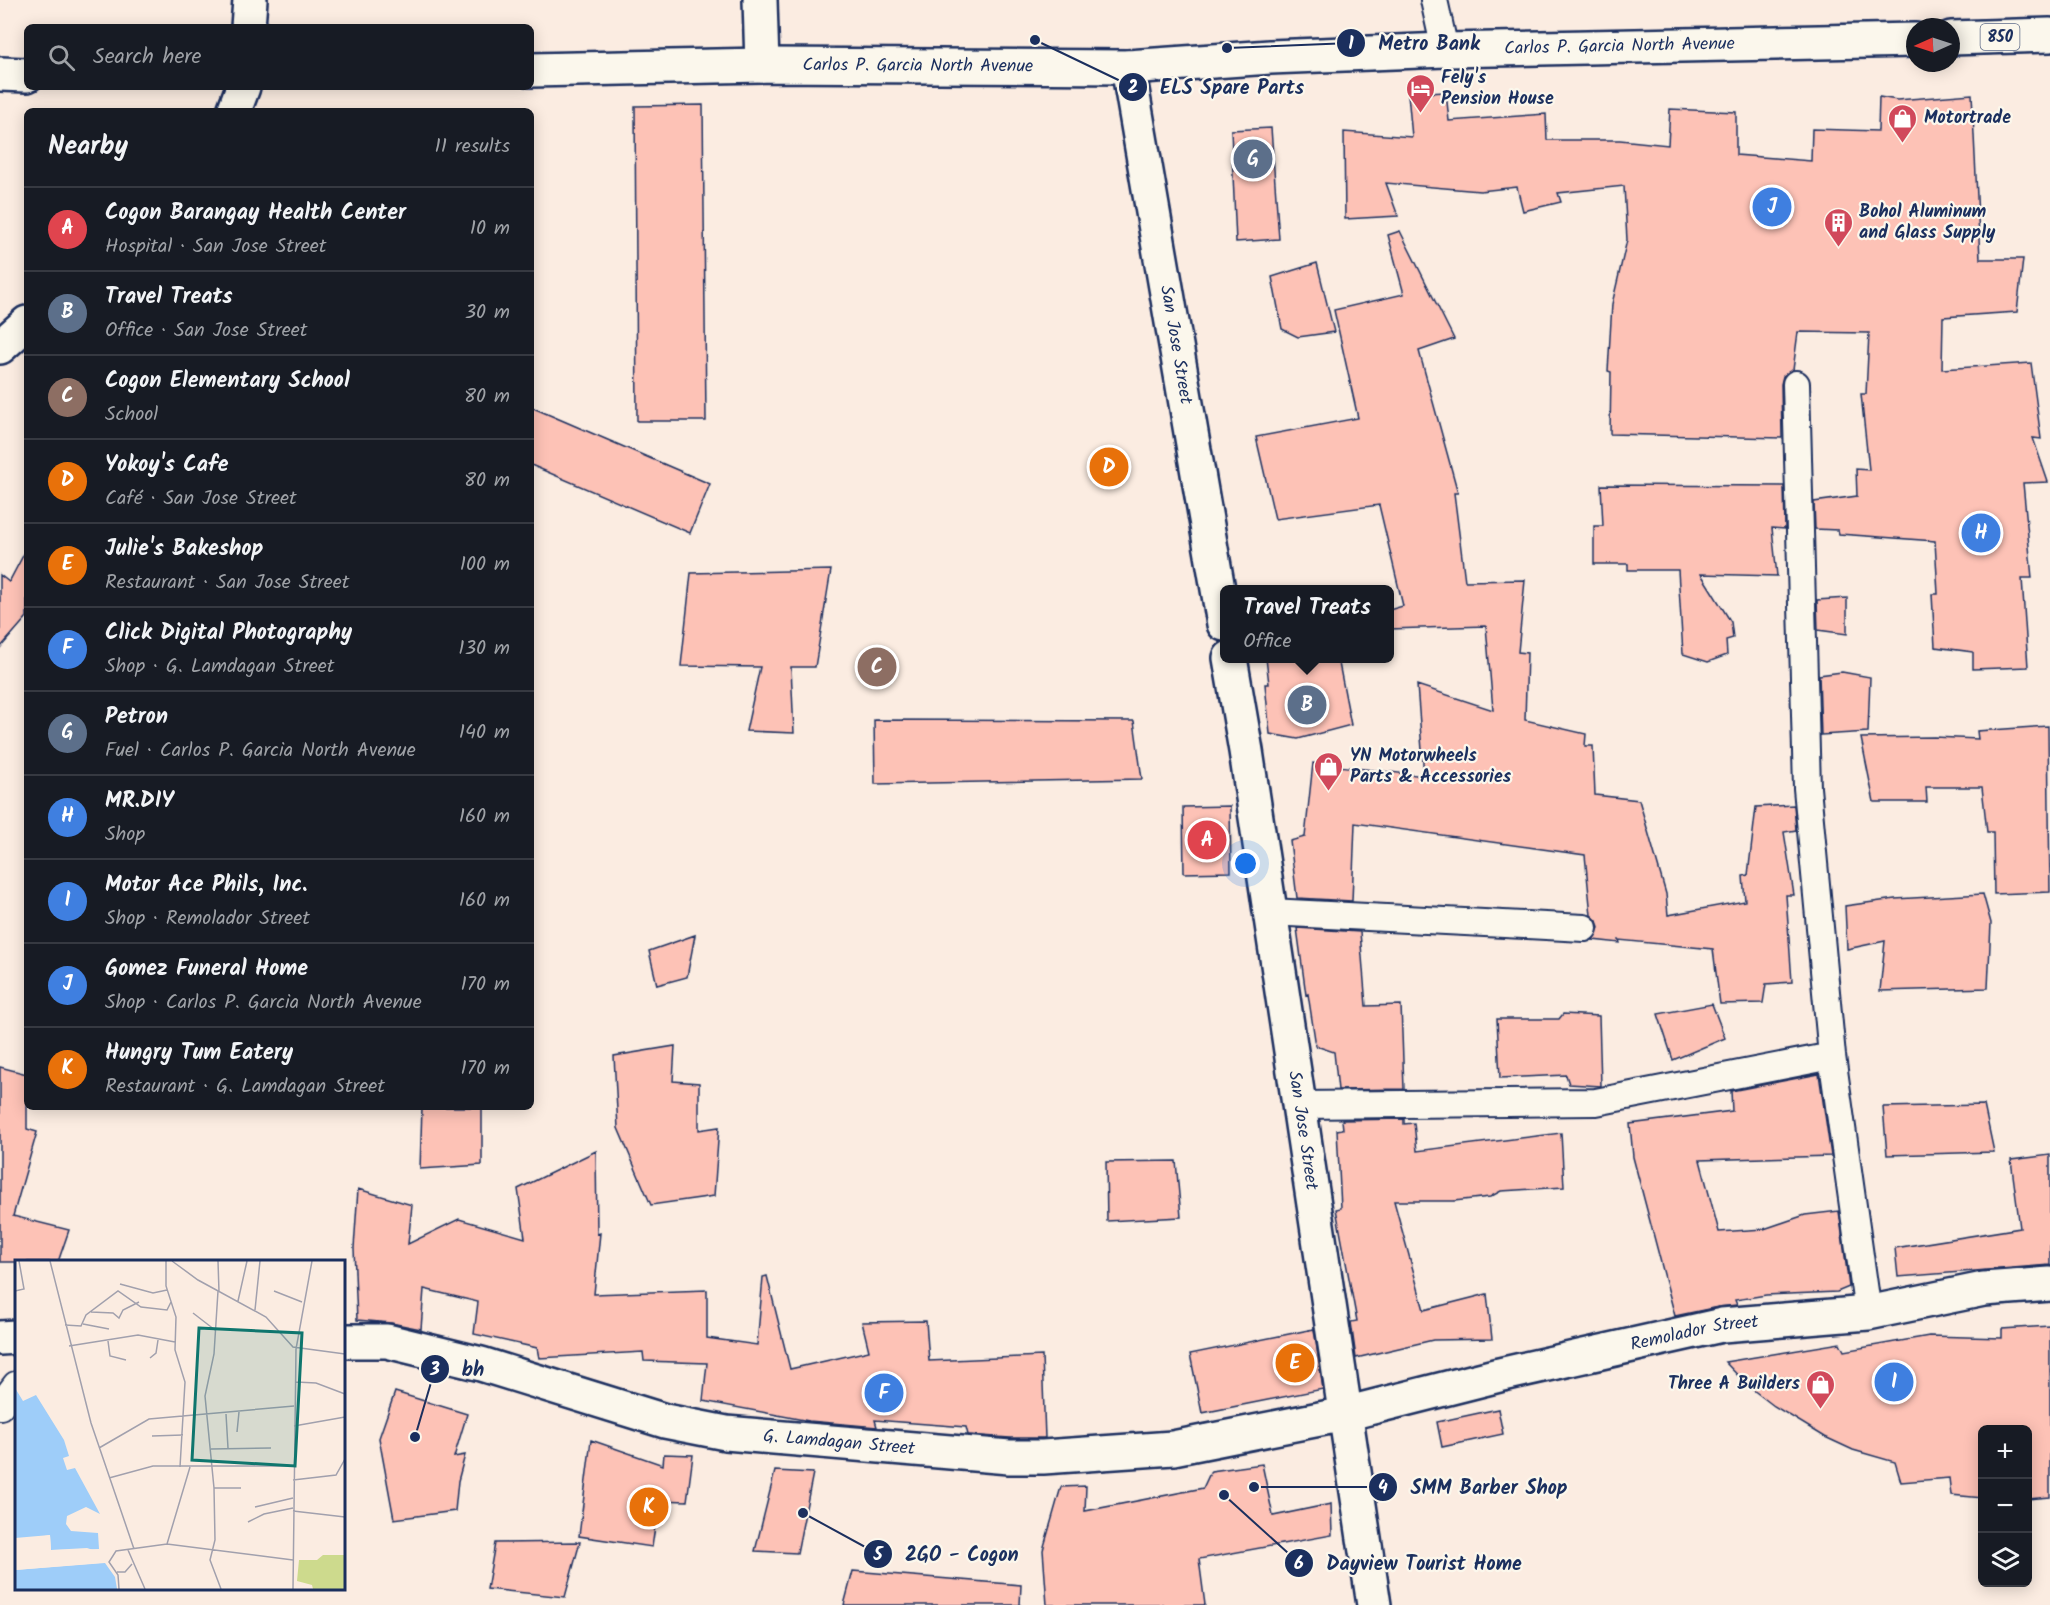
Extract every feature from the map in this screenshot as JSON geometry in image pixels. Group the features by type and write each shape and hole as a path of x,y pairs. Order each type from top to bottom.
{"street":[{"path":"249,24 250,0"},
{"path":"760,0 762,65"},
{"path":"1434,0 1445,50"},
{"name":"850","path":"1960,39 2050,35"},
{"name":"Carlos P. Garcia North Avenue","path":"534,70 762,65 1128,67 1270,57 1445,50 1906,40"},
{"name":"San Jose Street","path":"1128,67 1220,601"},
{"path":"0,74 24,75"},
{"path":"235,108 242,90"},
{"path":"0,347 24,326"},
{"path":"1796,384 1807,788 1832,1056 1868,1313"},
{"name":"San Jose Street","path":"1231,663 1374,1605"},
{"path":"1270,912 1584,928"},
{"path":"1299,1105 1596,1102 1832,1056"},
{"name":"Remolador Street","path":"1345,1414 1499,1375 1722,1325 1868,1313 1984,1289 2050,1284"},
{"path":"0,1338 15,1337"},
{"name":"G. Lamdagan Street","path":"345,1341 387,1341 471,1361 665,1421 726,1433 822,1443 1010,1457 1043,1457 1173,1448 1345,1414"},
{"path":"0,1406 15,1386"}],"building":[{"path":"1446,92 1449,121 1546,114 1547,140 1620,140 1668,145 1670,109 1736,112 1736,155 1811,161 1812,129 1878,131 1879,97 1897,100 1972,94 1980,259 2023,259 2017,312 1943,317 1942,369 2031,363 2041,439 2033,438 2048,482 2023,483 2032,578 2022,578 2028,667 1973,669 1973,652 1935,647 1932,594 1938,594 1935,541 1839,534 1838,530 1815,529 1814,502 1857,496 1856,469 1869,470 1861,394 1866,394 1869,333 1798,332 1793,370 1783,376 1781,384 1782,438 1610,434 1611,372 1608,371 1612,304 1627,240 1624,186 1558,193 1561,202 1523,211 1517,187 1480,191 1386,183 1398,216 1345,219 1344,132 1412,137 1408,94"},
{"path":"703,105 706,421 637,421 635,106"},
{"path":"1271,128 1279,239 1236,242 1231,130"},
{"path":"1400,231 1454,339 1419,351 1458,493 1454,493 1465,581 1525,580 1518,652 1527,653 1525,720 1586,734 1585,746 1593,746 1595,795 1639,800 1666,894 1668,915 1745,901 1743,876 1748,875 1756,807 1794,805 1796,830 1784,832 1794,895 1786,895 1792,982 1766,984 1763,1003 1720,1004 1713,949 1619,940 1620,943 1593,940 1599,928 1597,921 1591,915 1585,855 1355,823 1352,901 1297,898 1290,841 1305,837 1313,763 1424,776 1417,685 1493,710 1486,626 1394,629 1394,609 1403,606 1379,505 1275,519 1256,437 1358,418 1334,310 1404,294 1388,235"},
{"path":"1317,263 1334,332 1298,337 1282,329 1272,277"},
{"path":"534,408 710,484 690,533 534,466"},
{"path":"1601,485 1784,486 1785,529 1772,528 1777,576 1701,574 1731,622 1733,638 1726,640 1727,655 1708,662 1683,654 1678,570 1628,570 1628,564 1594,564 1594,526 1603,526"},
{"path":"24,554 24,620 0,648 0,575 9,582"},
{"path":"831,570 815,667 791,667 794,733 746,731 760,667 681,666 691,573"},
{"path":"1847,598 1847,634 1818,630 1817,600"},
{"path":"1267,663 1339,663 1351,725 1298,739 1270,734 1265,684 1269,684"},
{"path":"1842,672 1870,677 1868,732 1821,735 1819,675"},
{"path":"874,720 1134,721 1142,779 875,784"},
{"path":"2048,726 2050,892 1994,894 1993,832 1987,832 1982,787 1926,787 1927,802 1874,802 1861,738 1978,739 1977,731"},
{"path":"1230,806 1231,872 1184,873 1183,807"},
{"path":"1983,894 1991,923 1988,988 1880,991 1885,941 1847,949 1845,906 1895,899"},
{"path":"1297,928 1360,932 1366,1006 1401,1005 1404,1089 1338,1090 1334,1052 1316,1046"},
{"path":"695,935 687,977 657,985 649,951"},
{"path":"1712,1004 1725,1038 1673,1060 1658,1014"},
{"path":"1563,1014 1599,1016 1601,1086 1569,1084 1566,1075 1500,1078 1497,1019 1559,1019"},
{"path":"675,1046 673,1081 699,1083 699,1130 719,1127 714,1196 651,1205 618,1128 614,1056"},
{"path":"0,1067 24,1073 24,1110 27,1110 27,1129 37,1132 13,1216 69,1230 59,1260 0,1262"},
{"path":"1819,1074 1831,1156 1700,1160 1719,1232 1764,1229 1805,1215 1839,1211 1849,1287 1837,1292 1766,1295 1735,1300 1737,1305 1675,1316 1633,1157 1630,1124 1732,1111 1731,1091"},
{"path":"1984,1105 1994,1152 1887,1155 1883,1107"},
{"path":"422,1110 482,1110 482,1165 420,1169"},
{"path":"1404,1119 1404,1124 1414,1123 1417,1151 1561,1133 1564,1187 1501,1191 1490,1197 1454,1201 1394,1201 1424,1310 1487,1294 1492,1339 1433,1340 1356,1358 1351,1322 1357,1321 1336,1209 1341,1208 1337,1130 1343,1129 1342,1120"},
{"path":"596,1151 597,1234 600,1233 594,1294 707,1290 707,1338 757,1345 763,1277 767,1276 790,1369 869,1351 862,1322 926,1321 929,1361 1042,1356 1045,1438 968,1435 966,1427 875,1420 877,1427 809,1421 703,1401 707,1363 644,1361 643,1352 539,1358 537,1348 474,1334 478,1302 424,1289 421,1329 357,1320 354,1248 358,1189 412,1205 408,1244 459,1219 525,1238 518,1189"},
{"path":"2050,1155 2050,1265 1898,1277 1895,1248 2020,1228 2011,1160"},
{"path":"1176,1161 1181,1217 1107,1221 1106,1162"},
{"path":"2050,1326 2050,1497 2032,1499 2032,1425 1978,1425 1978,1498 1951,1495 1949,1478 1901,1482 1895,1462 1853,1450 1825,1437 1774,1406 1748,1386 1725,1362 1840,1343 1844,1351 1929,1336 2002,1338 2002,1329"},
{"path":"1314,1329 1323,1389 1202,1413 1190,1354"},
{"path":"395,1392 467,1414 454,1457 465,1455 458,1481 455,1511 394,1519 379,1438"},
{"path":"1498,1409 1503,1434 1442,1447 1437,1422"},
{"path":"591,1440 663,1465 664,1454 693,1455 687,1501 659,1500 652,1547 579,1536"},
{"path":"1262,1464 1273,1516 1331,1504 1332,1535 1199,1559 1205,1605 1047,1605 1043,1550 1061,1487 1086,1486 1085,1511 1203,1488 1211,1471"},
{"path":"775,1471 813,1473 797,1553 755,1551"},
{"path":"580,1542 565,1597 487,1589 495,1543"},
{"path":"853,1571 1021,1585 1020,1605 844,1605"}],"place":[{"name":"ELS Spare Parts","path":"1035,40"},
{"name":"Metro Bank","path":"1227,48"},
{"name":"Fely's Pension House","path":"1420,114"},
{"name":"Motortrade","path":"1903,144"},
{"name":"Petron","path":"1253,159"},
{"name":"Gomez Funeral Home","path":"1772,207"},
{"name":"Bohol Aluminum and Glass Supply","path":"1838,248"},
{"name":"Yokoy's Cafe","path":"1109,467"},
{"name":"MR.DIY","path":"1981,533"},
{"name":"Cogon Elementary School","path":"877,667"},
{"name":"Travel Treats","path":"1307,705"},
{"name":"YN Motorwheels Parts & Accessories","path":"1329,792"},
{"name":"Cogon Barangay Health Center","path":"1207,840"},
{"name":"Julie's Bakeshop","path":"1295,1363"},
{"name":"Motor Ace Phils, Inc.","path":"1894,1382"},
{"name":"Click Digital Photography","path":"884,1393"},
{"name":"Three A Builders","path":"1821,1410"},
{"name":"bh","path":"415,1437"},
{"name":"SMM Barber Shop","path":"1254,1487"},
{"name":"Dayview Tourist Home","path":"1224,1495"},
{"name":"Hungry Tum Eatery","path":"649,1507"},
{"name":"2GO - Cogon","path":"803,1513"}]}
